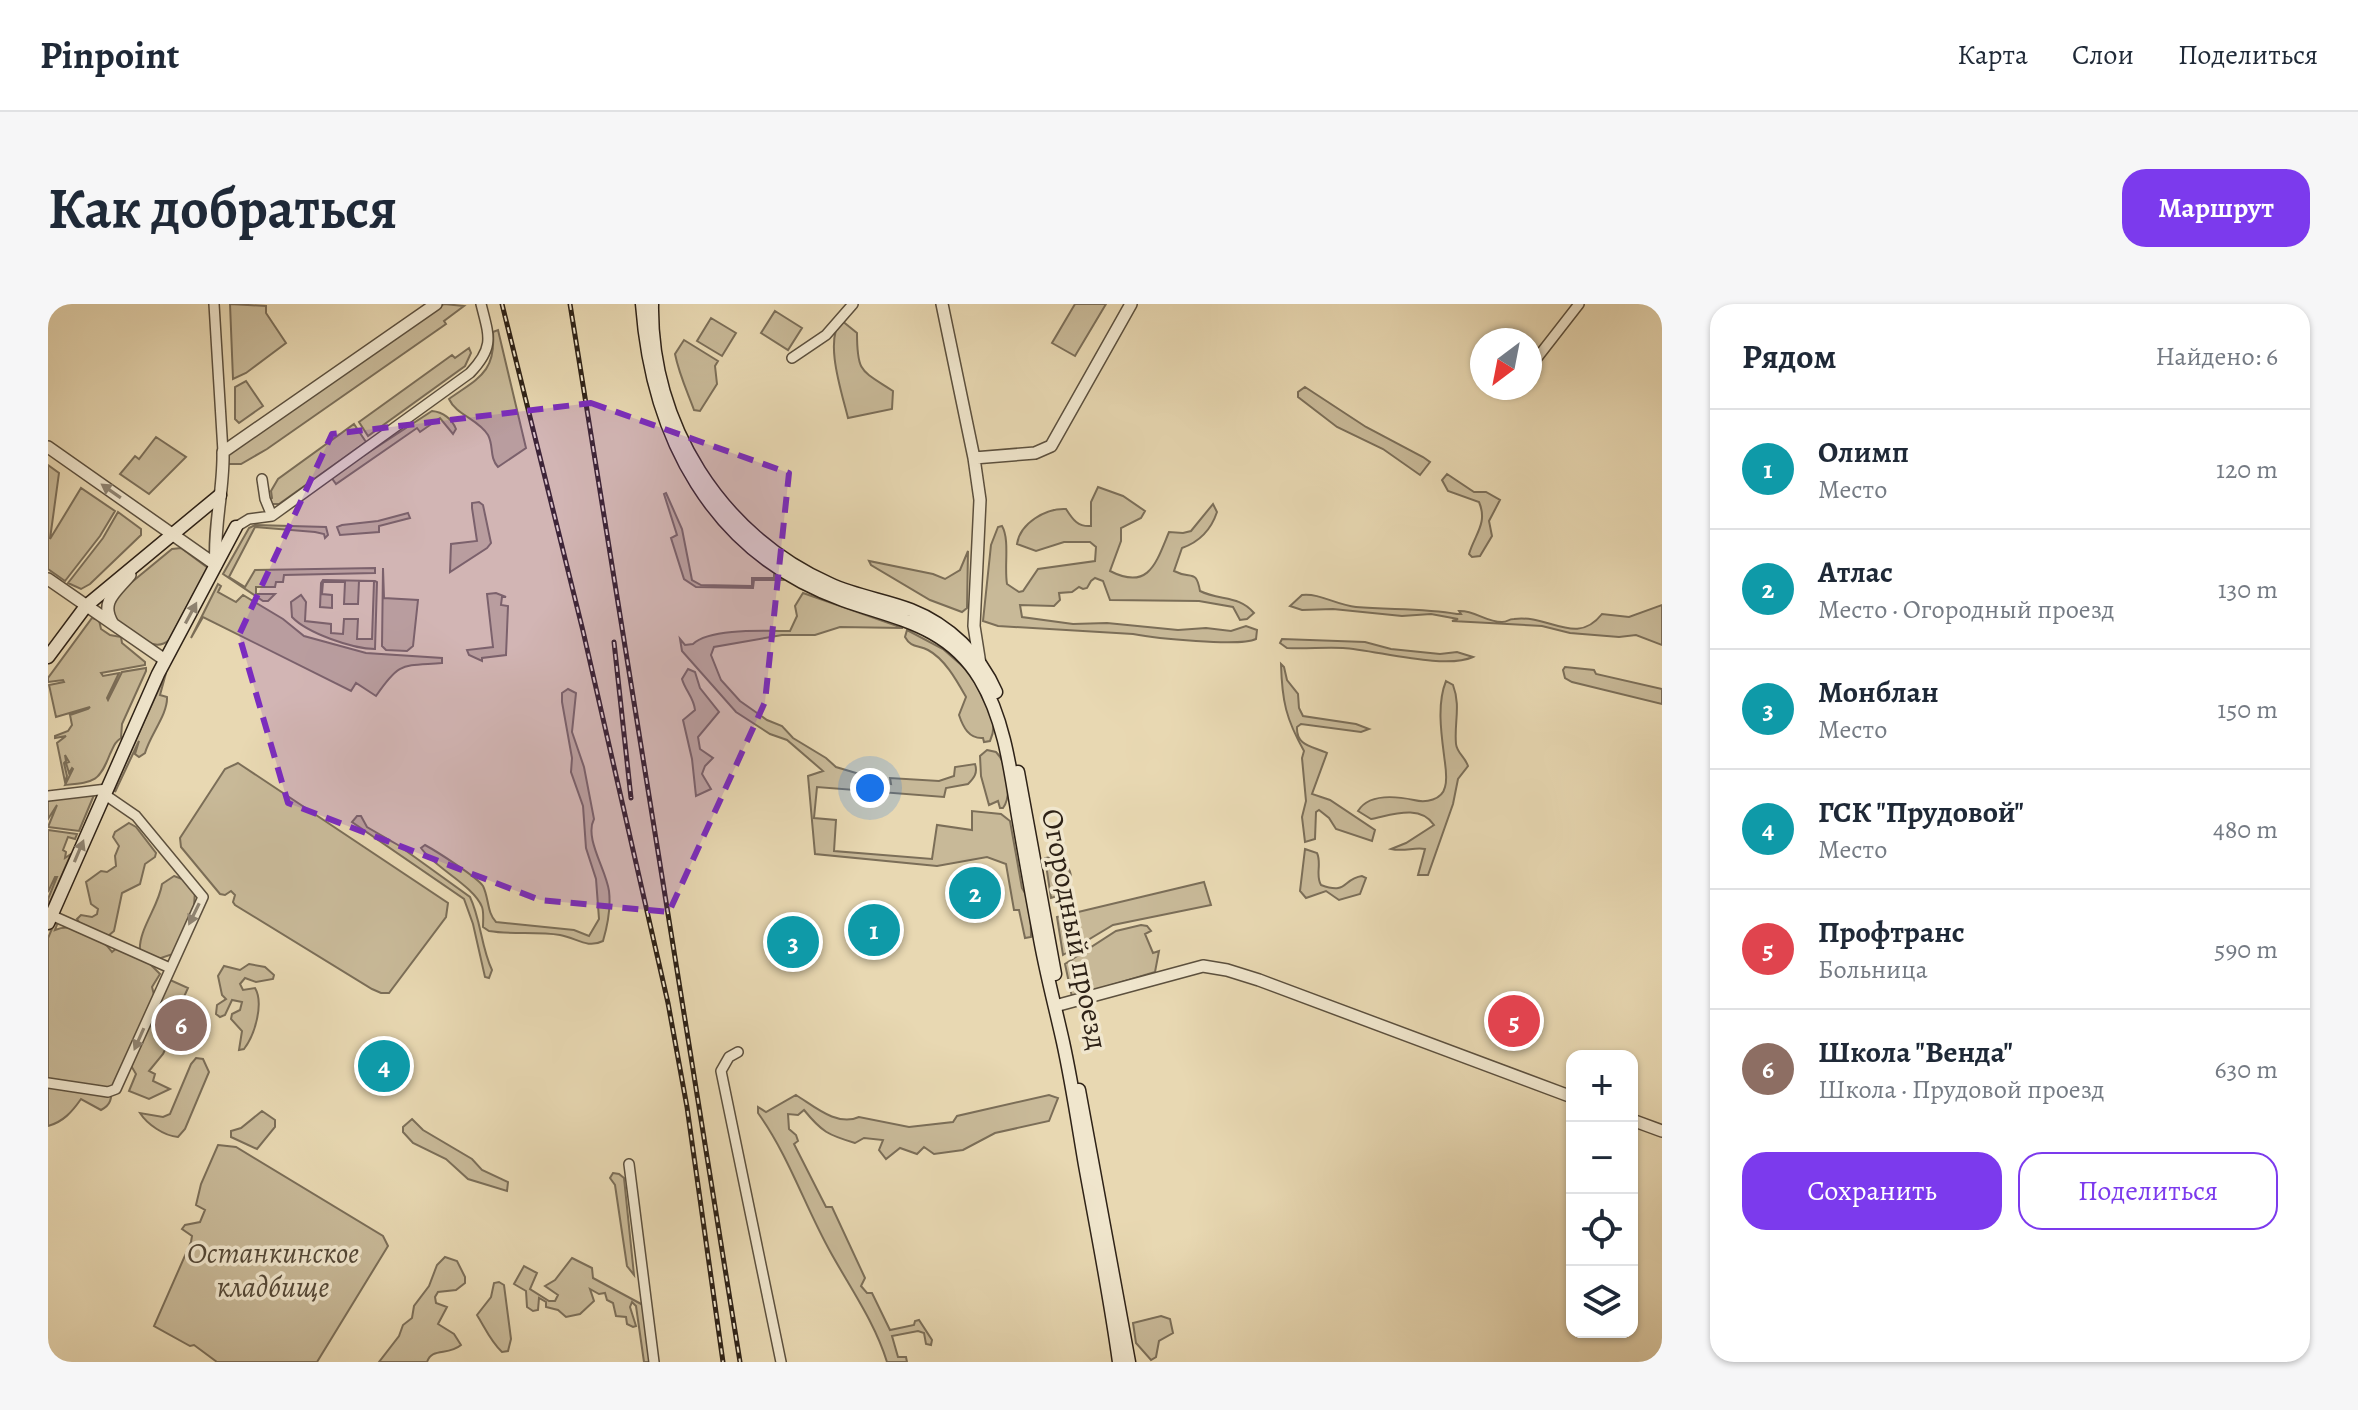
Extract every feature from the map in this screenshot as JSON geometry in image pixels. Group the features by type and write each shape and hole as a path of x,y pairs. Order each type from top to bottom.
{"main road":[{"path":"642,304 649,364 661,409 675,446 702,494 735,532 771,563 807,585 846,596"},
{"path":"652,304 657,360 669,406 683,441 704,479 741,525 776,555 846,596"},
{"path":"48,657 86,606 220,495"},
{"path":"50,919 165,660 236,527"},
{"name":"Огородный проезд","path":"846,596 955,641 980,663 1001,706 1016,762 1119,1362"},
{"name":"Огородный проезд","path":"955,641 987,692 1010,769 1039,934 1091,1145 1129,1362"}],"street":[{"path":"214,304 224,468 216,565"},
{"path":"223,452 436,304"},
{"path":"236,527 249,519 272,516 456,385 478,365 489,341 481,304"},
{"path":"792,358 826,335 853,304"},
{"path":"942,304 974,458 980,527 975,628 987,692"},
{"path":"974,458 1035,453 1051,446 1131,304"},
{"path":"1542,352 1579,304"},
{"path":"48,447 216,565"},
{"path":"262,479 272,516"},
{"path":"113,624 106,609 109,599 137,564"},
{"path":"48,579 165,660"},
{"path":"955,641 975,628"},
{"path":"48,796 106,791 136,816 203,897 116,1089 108,1092 48,1083"},
{"path":"50,919 170,968"},
{"path":"1058,1006 1192,968 1214,967 1259,980 1566,1095"},
{"path":"738,1052 729,1057 721,1071 781,1362"},
{"path":"1637,1122 1662,1131"},
{"path":"629,1164 654,1362"}],"highlighted area":[{"path":"591,403 789,473 765,702 669,912 540,900 288,803 239,635 332,434"}],"green space":[{"path":"230,304 266,306 266,313 286,343 233,379"},
{"path":"444,304 464,306 444,321 446,324 267,449 241,464 228,464 228,456 233,450"},
{"path":"1075,304 1106,304 1075,356 1052,343"},
{"path":"775,311 802,328 788,350 761,333"},
{"path":"711,318 736,333 722,356 697,341"},
{"path":"841,320 857,333 858,356 863,369 893,391 892,409 848,418 834,354 836,329"},
{"path":"498,330 526,448 498,467 488,435 449,399 488,366 493,332"},
{"path":"684,340 718,361 715,366 717,384 700,411 694,410 675,354"},
{"path":"469,348 471,353 465,366 368,436 359,422 452,355 455,358"},
{"path":"246,381 263,406 239,423 235,419 235,387"},
{"path":"1305,387 1366,427 1430,462 1420,475 1383,449 1337,427 1298,397 1298,392"},
{"path":"432,411 450,419 456,429 453,434 440,418 420,432 417,428 336,484 331,477"},
{"path":"354,424 366,442 279,504 272,504 269,500 272,498 271,491 278,479"},
{"path":"156,437 186,457 149,494 120,474 135,456 139,459"},
{"path":"48,465 59,473 50,539 81,488 115,511 65,581 48,569"},
{"path":"1447,474 1474,492 1486,492 1500,500 1489,521 1492,536 1480,556 1472,557 1469,554 1481,522 1479,502 1448,491 1442,480"},
{"path":"1098,487 1123,496 1145,511 1141,518 1121,528 1121,541 1110,571 1134,578 1149,571 1169,532 1191,531 1213,504 1217,512 1208,530 1182,548 1174,571 1197,579 1200,591 1242,603 1254,613 1240,620 1233,607 1199,601 1110,600 1103,581 1095,578 1087,588 1059,593 1060,600 1054,606 1020,605 1022,617 1073,624 1107,623 1178,630 1206,628 1231,631 1246,626 1257,630 1256,639 1196,641 998,626 983,621 991,545 998,527 1002,526 1006,538 1007,584 1019,592 1023,591 1038,569 1095,561 1096,547 1090,542 1064,542 1036,551 1017,544 1029,523 1042,514 1058,509 1066,509 1076,522 1091,526 1091,502"},
{"path":"666,493 682,529 692,580 701,585 752,586 752,578 774,578 774,575 782,580 754,580 753,588 696,587 684,579 671,538 677,535"},
{"path":"472,503 483,505 491,543 450,572 451,544 477,541"},
{"path":"118,512 141,529 141,535 90,584 81,589 68,583 103,538"},
{"path":"408,513 410,518 379,526 379,532 340,535 337,527 378,521"},
{"path":"255,525 326,527 328,535 325,538 324,534 315,532 255,527 229,577 245,587 255,570 375,568 375,573 284,575 283,582 276,582 275,587 256,587 256,594 275,594 268,601 263,601 223,574 249,528"},
{"path":"181,548 208,568 169,640 163,644 149,643 116,621 110,600 172,549"},
{"path":"968,551 967,608 962,612 930,600 869,561 945,579 960,570"},
{"path":"383,568 384,598 418,600 413,646 407,651 386,650 382,646"},
{"path":"323,580 375,581 377,582 375,649 331,639 308,629 292,617 291,602 301,595 306,602 305,621 331,624 331,633 343,634 344,619 358,619 357,639 372,639 374,581 359,581 358,604 344,604 345,582 323,582 322,594 332,595 332,608 320,607"},
{"path":"218,584 221,586 218,592 236,602 243,595 304,636 366,653 442,658 442,663 418,664 397,671 376,696 356,683 351,691 203,617 191,638"},
{"path":"803,593 903,628 840,627 815,635 782,635 714,647 711,655 721,680 740,701 767,720 782,726 793,738 836,767 863,775 865,779 891,784 890,778 939,781 954,776 955,767 975,764 976,767 975,775 968,784 946,788 944,797 817,787 814,818 836,820 834,851 932,859 937,825 972,830 972,811 1001,814 1010,821 1022,888 1029,905 1031,937 1025,938 1019,910 1014,910 1006,864 987,857 937,866 815,854 808,776 823,771 787,740 770,734 736,712 682,651 680,639 685,645 725,633 790,631 797,616 795,606"},
{"path":"487,594 506,597 502,597 501,605 508,606 506,655 482,658 482,661 469,655 467,650 493,647"},
{"path":"1302,595 1356,607 1457,614 1464,611 1496,621 1527,619 1572,629 1592,623 1602,614 1629,617 1662,605 1662,645 1636,635 1619,637 1570,633 1542,626 1452,621 1458,619 1431,614 1402,616 1333,609 1302,610 1290,606"},
{"path":"92,618 99,620 101,629 110,635 121,637 122,643 145,662 145,665 101,673 103,676 119,673 108,700 122,672 146,668 146,671 122,724 121,738 114,745 103,770 90,781 65,785 73,769 69,773 65,755 65,782 57,743 66,736 55,736 68,731 72,725 70,715 90,707 56,717 49,685 64,682 48,682 48,678"},
{"path":"907,630 943,649 975,677 992,716 990,741 984,742 983,738 974,737 967,731 959,715 966,697 959,684 934,654 907,641"},
{"path":"1282,639 1365,642 1391,649 1440,654 1457,652 1473,657 1445,661 1357,649 1287,648 1280,643"},
{"path":"1281,664 1287,680 1298,694 1303,716 1369,729 1361,732 1301,724 1297,727 1297,733 1302,742 1327,753 1312,794 1330,800 1375,830 1372,841 1336,829 1319,810 1316,812 1315,839 1305,842 1302,817 1306,801 1304,751 1286,709"},
{"path":"1565,667 1594,670 1596,674 1662,689 1662,704 1572,682 1565,678"},
{"path":"688,669 695,672 700,688 719,712 698,737 700,749 713,758 702,774 711,789 696,796 683,720 695,710 682,679"},
{"path":"166,673 160,695 167,697 162,717 145,753 139,757 135,754 139,741 115,792 115,786"},
{"path":"1446,681 1453,685 1457,700 1457,747 1468,766 1458,779 1453,804 1428,875 1418,875 1425,849 1391,849 1434,825 1413,813 1371,819 1358,811 1376,799 1391,797 1428,801 1437,798 1443,791 1446,775 1441,708"},
{"path":"568,689 576,693 572,732 584,767 594,819 594,844 609,891 609,916 603,941 592,944 551,934 489,931 483,927 483,909 478,899 421,848 425,845 479,882 496,922 574,930 589,936 599,919 596,879 586,848 583,806 571,772 572,758 562,702 562,693"},
{"path":"987,750 996,752 1006,772 1008,788 1003,808 1000,808 998,801 989,805 981,776 980,756"},
{"path":"238,763 448,903 446,917 389,993 372,989 235,905 235,895 231,891 220,894 181,847 180,838 225,769"},
{"path":"94,795 79,831 48,827 57,805 48,819 48,800"},
{"path":"361,816 367,827 398,845 470,897 492,970 489,978 485,977 464,899 352,822"},
{"path":"129,823 136,827 156,853 145,864 140,884 122,893 114,931 108,936 81,925 77,919 81,915 92,917 97,914 98,909 91,904 86,882 101,871 107,872 116,866 115,856 119,846 113,837 115,832"},
{"path":"48,830 77,834 75,839 68,837 63,850 66,852 65,858 71,854 48,907 57,877 48,892"},
{"path":"1305,849 1317,853 1321,885 1341,887 1362,876 1366,878 1360,894 1339,900 1326,891 1306,898 1300,891"},
{"path":"1051,857 1067,867 1071,877 1064,894 1051,898 1045,858"},
{"path":"174,876 185,880 195,891 194,906 173,954 158,959 140,951 140,943 162,884"},
{"path":"1204,882 1211,905 1113,925 1063,955 1057,917"},
{"path":"58,922 55,930 78,929 101,941 112,952 118,947 149,963 160,974 152,987 155,999 168,979 188,988 169,1030 173,1033 163,1054 149,1071 155,1074 153,1081 170,1089 149,1099 129,1091 136,1074 130,1064 111,1088 107,1106 101,1110 81,1099 67,1116 48,1126 48,938"},
{"path":"1141,925 1151,931 1145,934 1153,953 1159,951 1155,972 1072,997 1065,964 1116,931"},
{"path":"249,964 265,967 274,975 273,979 256,982 245,978 240,984 243,990 255,988 259,1002 252,1036 244,1049 239,1050 242,1031 231,1019 232,1014 240,1010 242,1002 232,1000 225,1015 220,1017 216,1014 217,1005 226,999 222,995 218,976 224,966 240,970"},
{"path":"196,1058 203,1059 209,1072 185,1129 178,1137 167,1134 151,1125 140,1113 163,1117 170,1114"},
{"path":"796,1095 834,1117 859,1117 909,1127 953,1122 957,1116 1049,1095 1058,1098 1049,1121 995,1133 963,1150 934,1154 924,1147 917,1154 900,1148 886,1159 879,1150 883,1140 864,1138 855,1143 826,1132 804,1110 798,1115 788,1114 789,1129 798,1141 794,1144 826,1207 832,1207 865,1278 861,1286 867,1293 872,1293 890,1330 914,1325 919,1320 932,1340 931,1345 926,1344 924,1333 918,1331 892,1336 898,1357 906,1357 907,1362 887,1362 869,1320 822,1236 779,1147 758,1113 758,1107 766,1112"},
{"path":"262,1111 275,1120 275,1127 257,1149 231,1137 231,1131 241,1128"},
{"path":"412,1119 423,1130 472,1159 482,1170 508,1182 507,1191 468,1179 446,1159 413,1143 403,1132 403,1127"},
{"name":"Останкинское кладбище","path":"218,1145 236,1147 383,1236 388,1246 317,1362 217,1362 194,1345 190,1346 154,1326 191,1242 192,1236 182,1229 185,1225 200,1222 205,1210 196,1205 201,1184"},
{"path":"613,1173 624,1178 634,1275 627,1266 615,1185 610,1178"},
{"path":"445,1257 457,1261 465,1283 456,1290 438,1292 436,1303 447,1307 438,1324 454,1334 461,1345 429,1357 427,1362 379,1362 399,1336 403,1325 412,1318 414,1306 429,1286 437,1265"},
{"path":"572,1258 592,1268 593,1278 643,1305 650,1362 644,1362 636,1306 632,1302 630,1307 636,1326 633,1327 627,1324 626,1317 616,1316 613,1303 607,1300 605,1293 599,1294 590,1289 594,1301 580,1314 566,1317 558,1310 546,1307 546,1302 539,1298 538,1310 527,1307 526,1291 514,1284 524,1266 537,1273 530,1289 549,1301 555,1301 558,1295 545,1286 555,1280"},
{"path":"494,1283 504,1285 511,1339 508,1351 502,1352 477,1315 491,1297"},
{"path":"1161,1316 1170,1319 1173,1333 1159,1341 1156,1357 1151,1360 1136,1343 1133,1323"}],"railway":[{"path":"502,304 583,631 668,1003 687,1107 723,1362"},
{"path":"570,304 740,1362"},
{"path":"614,642 631,798"}],"place":[{"name":"Атлас","path":"975,893"},
{"name":"Олимп","path":"874,930"},
{"name":"Монблан","path":"793,942"},
{"name":"Профтранс","path":"1514,1021"},
{"name":"Школа \"Венда\"","path":"181,1025"},
{"name":"ГСК \"Прудовой\"","path":"384,1066"}]}
